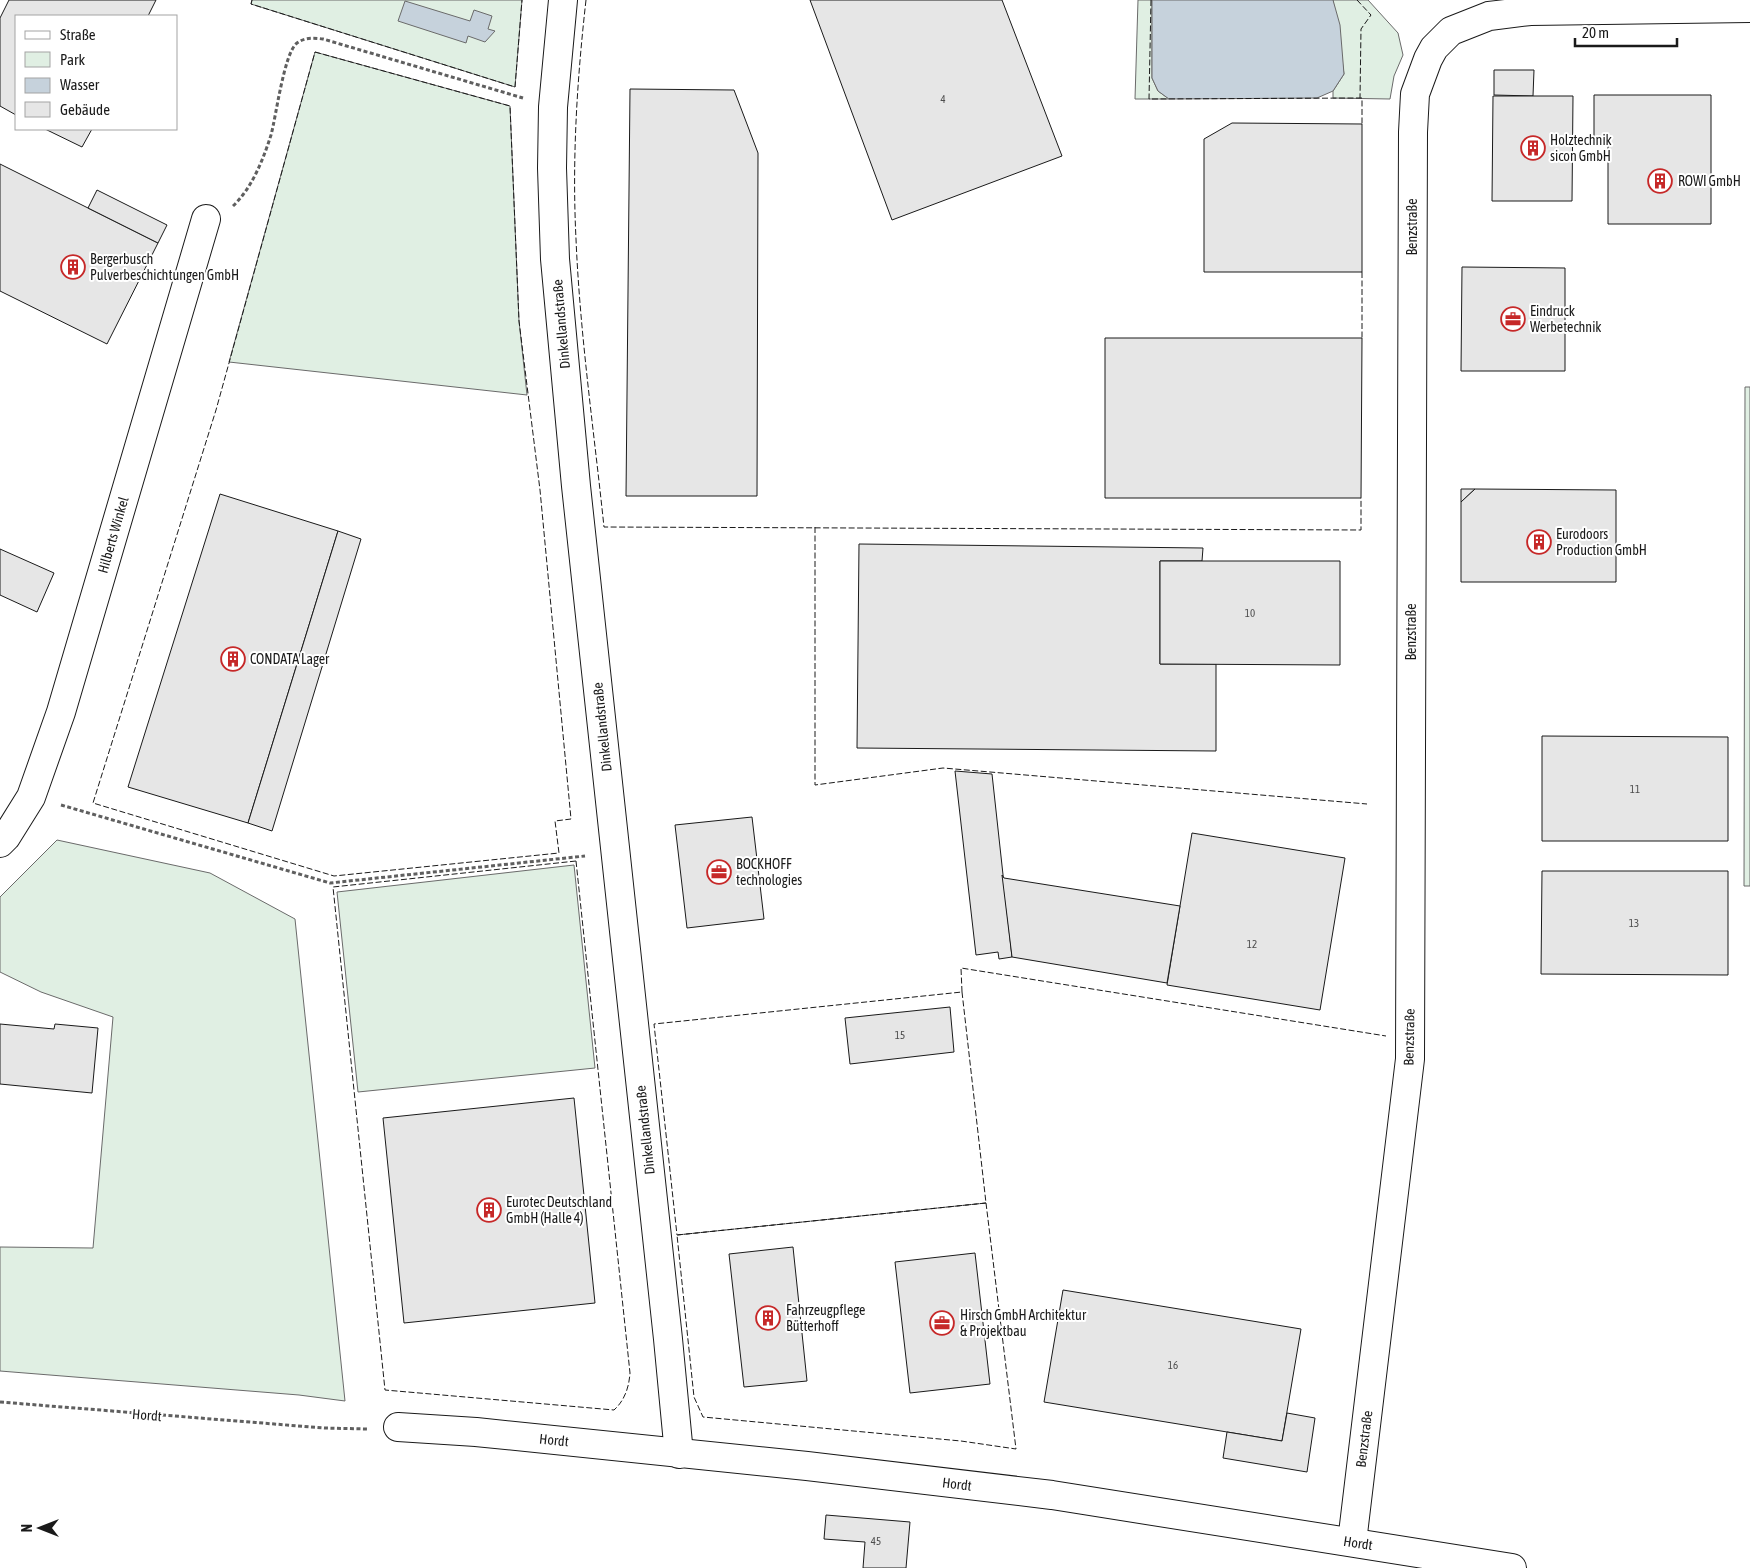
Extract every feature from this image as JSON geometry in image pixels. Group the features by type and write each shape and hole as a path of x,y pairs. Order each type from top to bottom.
{"street":[{"name":"Dinkellandstraße","path":"563,0 553,107 552,168 557,277 577,496 679,1454"},
{"name":"Benzstraße","path":"1352,1542 1410,1059 1413,132 1415,94 1434,48 1451,31 1490,16 1530,11 1750,8"},
{"name":"Hilberts Winkel","path":"0,843 6,837 31,797 61,712 206,219"},
{"name":"Hordt","path":"398,1427 476,1432 808,1466 1052,1495 1512,1568"}],"path":[{"path":"206,219 226,213 242,198 258,168 271,135 288,56 296,43 308,38 323,39 553,107"},
{"path":"31,797 330,883 615,852"},
{"name":"Hordt","path":"0,1402 324,1428 364,1429"}],"green space":[{"path":"252,0 522,0 515,87 251,4"},
{"path":"1138,0 1152,0 1152,78 1158,91 1169,99 1135,99"},
{"path":"1333,0 1368,0 1398,33 1403,55 1394,76 1390,99 1333,98 1333,91 1344,74"},
{"path":"315,52 510,106 519,321 527,395 229,362"},
{"path":"1745,387 1750,387 1750,886 1744,886"},
{"path":"57,840 210,873 295,919 345,1401 299,1395 0,1371 0,1247 93,1248 113,1017 41,992 0,972 0,897"},
{"path":"574,865 595,1068 358,1092 337,892"}],"water":[{"path":"1152,0 1333,0 1340,25 1344,74 1333,91 1317,98 1169,99 1158,91 1152,78"},
{"path":"405,1 470,21 474,10 492,16 488,29 495,31 485,42 468,36 466,43 398,21"}],"building":[{"path":"9,0 156,0 148,15 15,15 15,114 0,106 0,18"},
{"path":"810,0 1002,0 1062,156 892,220"},
{"path":"1494,70 1534,70 1533,96 1494,95"},
{"path":"630,89 734,90 758,153 757,496 626,496"},
{"name":"ROWI GmbH","path":"1594,95 1711,95 1711,224 1608,224 1608,138 1594,137"},
{"name":"Holztechnik sicon GmbH","path":"1493,96 1573,96 1572,201 1492,201"},
{"path":"1232,123 1362,124 1362,272 1204,272 1204,139"},
{"path":"47,130 91,130 82,147"},
{"name":"Bergerbusch Pulverbeschichtungen GmbH","path":"0,164 158,243 107,344 0,291"},
{"path":"97,190 167,225 158,243 88,208"},
{"name":"Eindruck Werbetechnik","path":"1462,267 1565,268 1565,371 1461,371"},
{"path":"1105,338 1362,338 1361,498 1105,498"},
{"path":"1461,489 1475,489 1461,502"},
{"name":"Eurodoors Production GmbH","path":"1475,489 1616,490 1616,582 1461,582 1461,502"},
{"name":"CONDATA Lager","path":"220,494 338,531 248,823 128,787"},
{"path":"338,531 361,539 272,831 248,823"},
{"path":"859,544 1203,548 1202,561 1160,561 1160,664 1216,664 1216,751 857,748"},
{"path":"0,549 54,573 37,612 0,595"},
{"path":"1160,561 1340,561 1340,665 1160,664"},
{"path":"1542,736 1728,737 1728,841 1542,841"},
{"path":"955,771 992,774 1012,957 999,959 998,952 976,955"},
{"name":"BOCKHOFF technologies","path":"752,817 764,919 687,928 675,825"},
{"path":"1192,833 1345,858 1320,1010 1167,985"},
{"path":"1542,871 1728,871 1728,975 1541,974"},
{"path":"1002,875 1004,878 1180,906 1167,983 1012,957"},
{"path":"950,1007 954,1052 850,1064 845,1018"},
{"path":"0,1024 54,1029 55,1024 98,1028 92,1093 0,1084"},
{"name":"Eurotec Deutschland GmbH (Halle 4)","path":"574,1098 595,1303 404,1323 383,1118"},
{"name":"Fahrzeugpflege Bütterhoff","path":"793,1247 807,1381 744,1387 729,1254"},
{"name":"Hirsch GmbH Architektur & Projektbau","path":"975,1253 990,1384 910,1393 895,1262"},
{"path":"1063,1290 1301,1329 1282,1441 1044,1402"},
{"path":"1287,1413 1315,1418 1307,1472 1223,1458 1227,1432 1282,1441"},
{"path":"826,1515 910,1522 906,1568 863,1568 865,1542 824,1539"}],"fence":[{"path":"252,0 251,4 515,87 522,0"},
{"path":"586,0 576,120 575,209 581,311 604,527 1361,530 1361,498"},
{"path":"1151,0 1149,99 1362,98 1362,124"},
{"path":"1357,0 1371,15 1361,29 1360,98"},
{"path":"315,52 510,106 519,321 540,490 571,819 555,821 559,853 334,876 93,803 216,410 315,52"},
{"path":"1362,272 1362,338"},
{"path":"815,527 815,785 943,768 1367,804"},
{"path":"576,861 630,1373 626,1393 614,1410 385,1390 333,887 576,861"},
{"path":"962,992 961,968 1386,1036"},
{"path":"962,992 986,1203 677,1235 654,1024 962,992"},
{"path":"986,1203 1016,1449 961,1441 703,1417 694,1397 677,1235 986,1203"}],"place":[{"name":"Holztechnik sicon GmbH","path":"1533,148"},
{"name":"ROWI GmbH","path":"1660,181"},
{"name":"Bergerbusch Pulverbeschichtungen GmbH","path":"73,267"},
{"name":"Eindruck Werbetechnik","path":"1513,319"},
{"name":"Eurodoors Production GmbH","path":"1539,542"},
{"name":"CONDATA Lager","path":"233,659"},
{"name":"BOCKHOFF technologies","path":"719,872"},
{"name":"Eurotec Deutschland GmbH (Halle 4)","path":"489,1210"},
{"name":"Fahrzeugpflege Bütterhoff","path":"768,1318"},
{"name":"Hirsch GmbH Architektur & Projektbau","path":"942,1323"}]}
